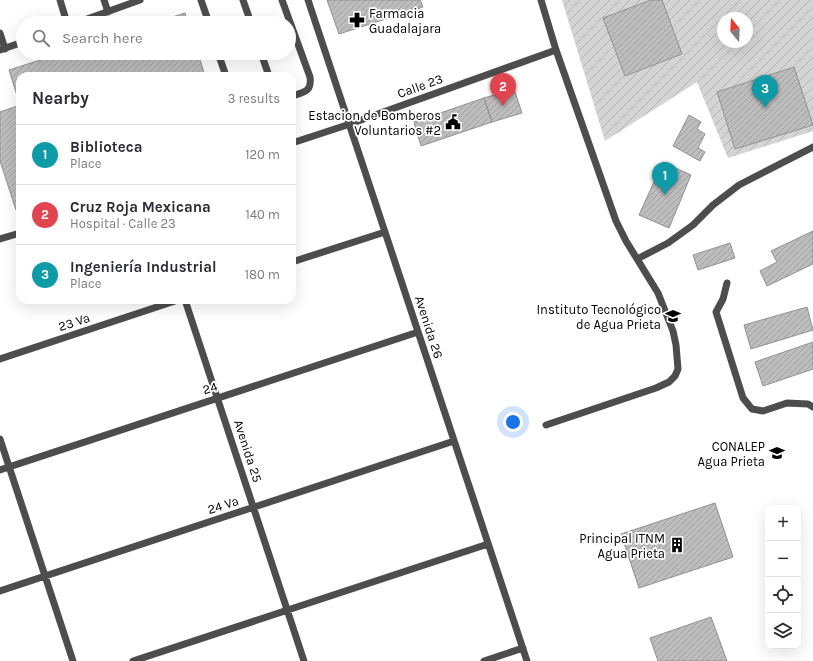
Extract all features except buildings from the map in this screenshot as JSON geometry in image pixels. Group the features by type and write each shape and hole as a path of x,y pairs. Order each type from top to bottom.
{"street":[{"path":"60,0 65,16"},
{"path":"104,0 108,12"},
{"path":"96,16 140,0"},
{"path":"201,0 207,16"},
{"path":"243,0 249,16"},
{"path":"282,0 288,16"},
{"name":"Avenida 26","path":"308,0 527,661"},
{"path":"541,0 556,50 616,221 626,241 658,294 674,331 678,369 675,376 669,382 656,388 546,425"},
{"path":"0,33 2,50 16,45"},
{"path":"296,38 310,77 310,83 307,91 296,95"},
{"name":"Calle 23","path":"296,142 350,124 556,50"},
{"path":"220,60 225,72"},
{"path":"263,60 268,72"},
{"path":"637,258 668,243 693,225 713,205 738,185 813,147"},
{"path":"296,261 385,232"},
{"path":"0,239 16,234"},
{"path":"727,283 716,312 743,398 752,409 763,411 787,402 808,404 813,407"},
{"name":"23 Va","path":"0,359 166,304"},
{"name":"Avenida 25","path":"187,304 304,661"},
{"name":"24","path":"0,470 418,332"},
{"path":"0,439 73,661"},
{"name":"24 Va","path":"0,591 454,441"},
{"path":"133,661 488,544"},
{"path":"484,661 522,648"}],"shaded area":[{"path":"562,0 813,0 813,131 728,158 697,82 605,141"}],"place":[{"name":"Farmacia Guadalajara","path":"357,20"},
{"name":"Cruz Roja Mexicana","path":"503,106"},
{"name":"Ingeniería Industrial","path":"765,108"},
{"name":"Estacion de Bomberos Voluntarios #2","path":"453,122"},
{"name":"Biblioteca","path":"665,195"},
{"name":"Instituto Tecnológico de Agua Prieta","path":"673,316"},
{"name":"CONALEP Agua Prieta","path":"777,453"},
{"name":"Principal ITNM Agua Prieta","path":"677,545"}]}
